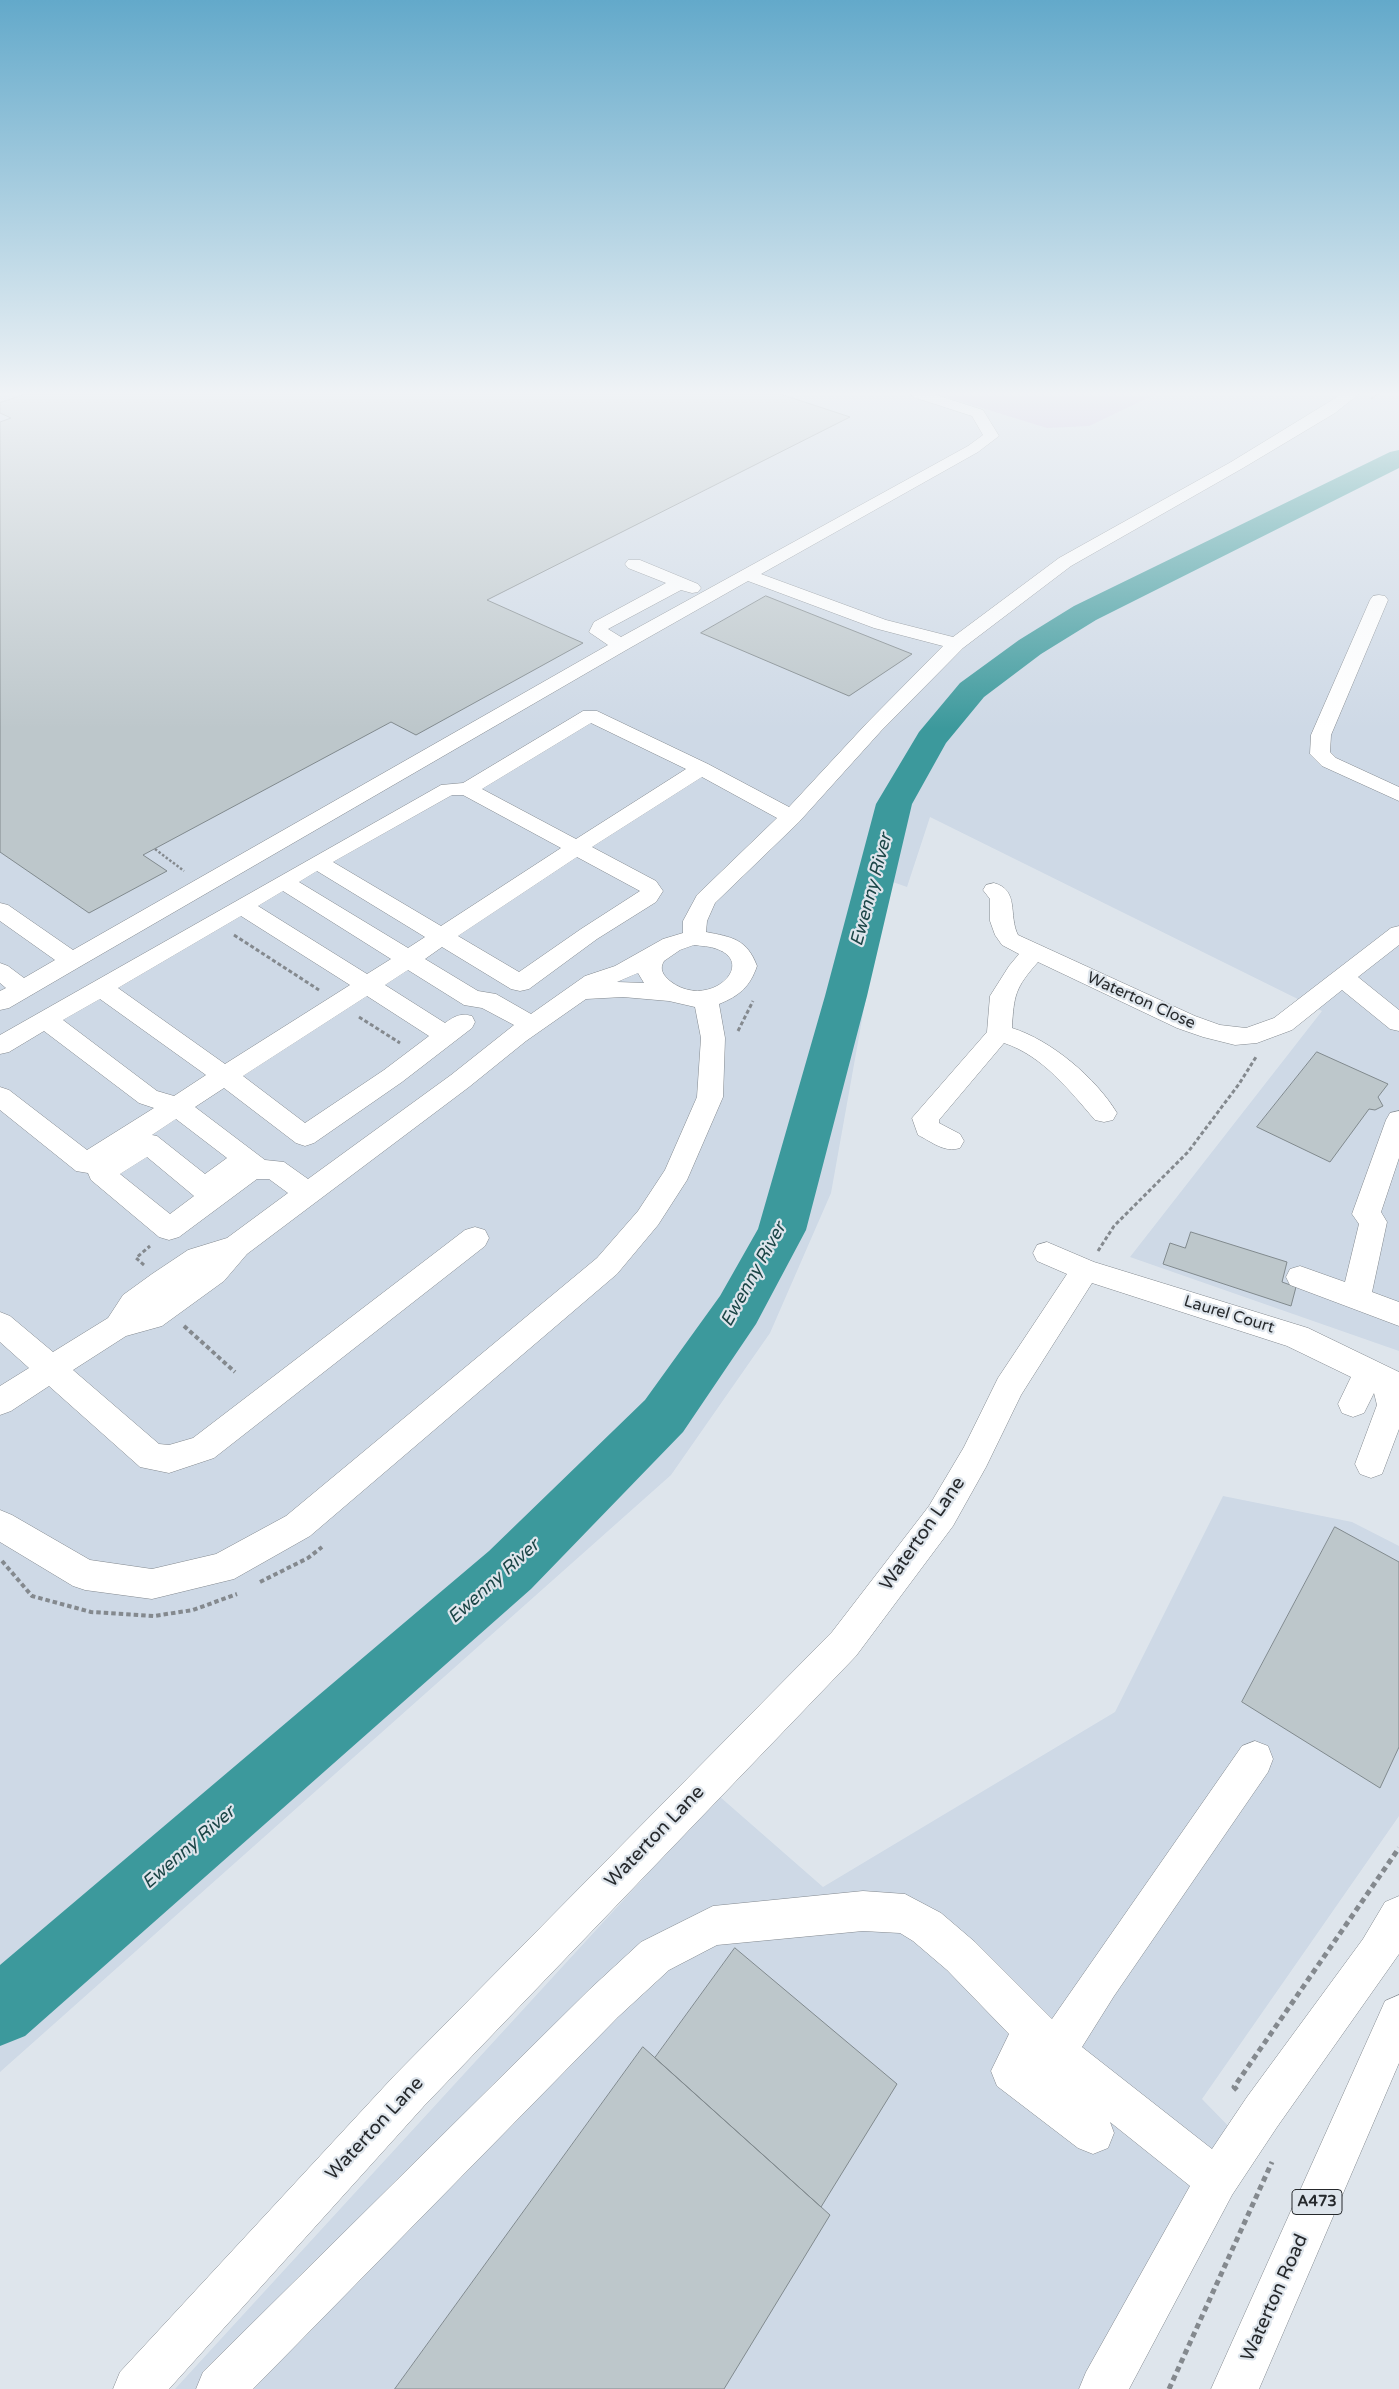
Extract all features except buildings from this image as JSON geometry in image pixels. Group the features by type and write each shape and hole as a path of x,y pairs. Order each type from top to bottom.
{"street":[{"path":"0,1002 621,645 872,505"},
{"path":"694,938 695,921 705,900 791,818 874,727 956,644 996,611 1065,562 1165,505"},
{"path":"634,564 709,596"},
{"path":"747,575 880,624 956,644"},
{"path":"621,645 598,632 600,626 680,583"},
{"path":"1379,600 1322,735 1320,754 1329,762 1399,795"},
{"path":"467,789 590,716 701,768 791,818"},
{"path":"0,1096 86,1164 407,960 442,935 701,768"},
{"path":"0,1046 317,862 448,789 467,789 648,886 652,891 648,897 589,934 520,983 317,862"},
{"path":"283,882 473,999 473,1009 524,1030"},
{"name":"Waterton Close","path":"994,890 1001,898 1000,911 1003,929 1010,940 1186,1022 1213,1032 1251,1037"},
{"path":"101,988 225,1076 305,1136 406,1066 454,1029 367,984 242,906"},
{"path":"0,910 73,961"},
{"path":"1251,1037 1264,1034 1283,1024 1399,933"},
{"path":"0,1402 118,1326 152,1318 214,1273 237,1246 301,1200 524,1030 593,982 623,970 678,940 694,938 708,938 733,947 741,954 745,963 745,973 732,990 706,998 680,997 669,993 623,989 578,993"},
{"path":"951,1141 927,1128 926,1118 983,1054 999,1033 1002,996 1017,971 1034,952"},
{"path":"655,954 650,964 651,975 658,985 669,993"},
{"path":"0,971 23,989"},
{"path":"1342,977 1399,1023"},
{"path":"0,1525 85,1575 152,1584 222,1568 298,1526 607,1266 648,1218 677,1173 710,1097 713,1038 706,998"},
{"path":"46,1020 148,1097 178,1107 254,1165 258,1180 301,1200"},
{"path":"999,1033 1044,1051 1054,1059 1104,1113"},
{"path":"1356,1298 1373,1222 1366,1214 1399,1120"},
{"path":"209,1193 254,1165"},
{"path":"0,1324 151,1457 169,1459 203,1448 474,1238"},
{"name":"Laurel Court","path":"1066,1261 1297,1337 1385,1379"},
{"name":"Waterton Lane","path":"137,2389 409,2091 844,1644 941,1516 976,1457 1066,1261"},
{"path":"1300,1277 1399,1314"},
{"path":"1353,1404 1385,1379 1392,1405 1371,1464"},
{"path":"1093,2133 1012,2071 1042,2039 1070,2030 1100,1982 1255,1759"},
{"path":"220,2389 604,2003 656,1956 713,1926 863,1911 905,1914 927,1927 961,1956 1042,2039 1217,2180"},
{"path":"1103,2389 1217,2180 1262,2112 1377,1954 1399,1916"},
{"name":"Waterton Road","path":"1235,2389 1399,2016"}],"path":[{"path":"1066,1261 1114,1226 1188,1152 1255,1062 1257,1053 1251,1037"}],"shaded area":[{"path":"0,505 1399,505 1399,1351 1130,1257 1322,1011 930,817 907,887 887,880 831,1193 770,1333 671,1475 0,2072"},
{"path":"1223,1496 1352,1522 1399,1546 1399,1816 1202,2099 1243,2141 1113,2389 175,2389 719,1796 823,1887 1115,1712"}],"waterway":[{"name":"Ewenny River","path":"0,2011 510,1570 664,1416 738,1310 782,1230 846,996 894,804 931,739 972,690 1030,647 1085,613 1303,505"}]}
